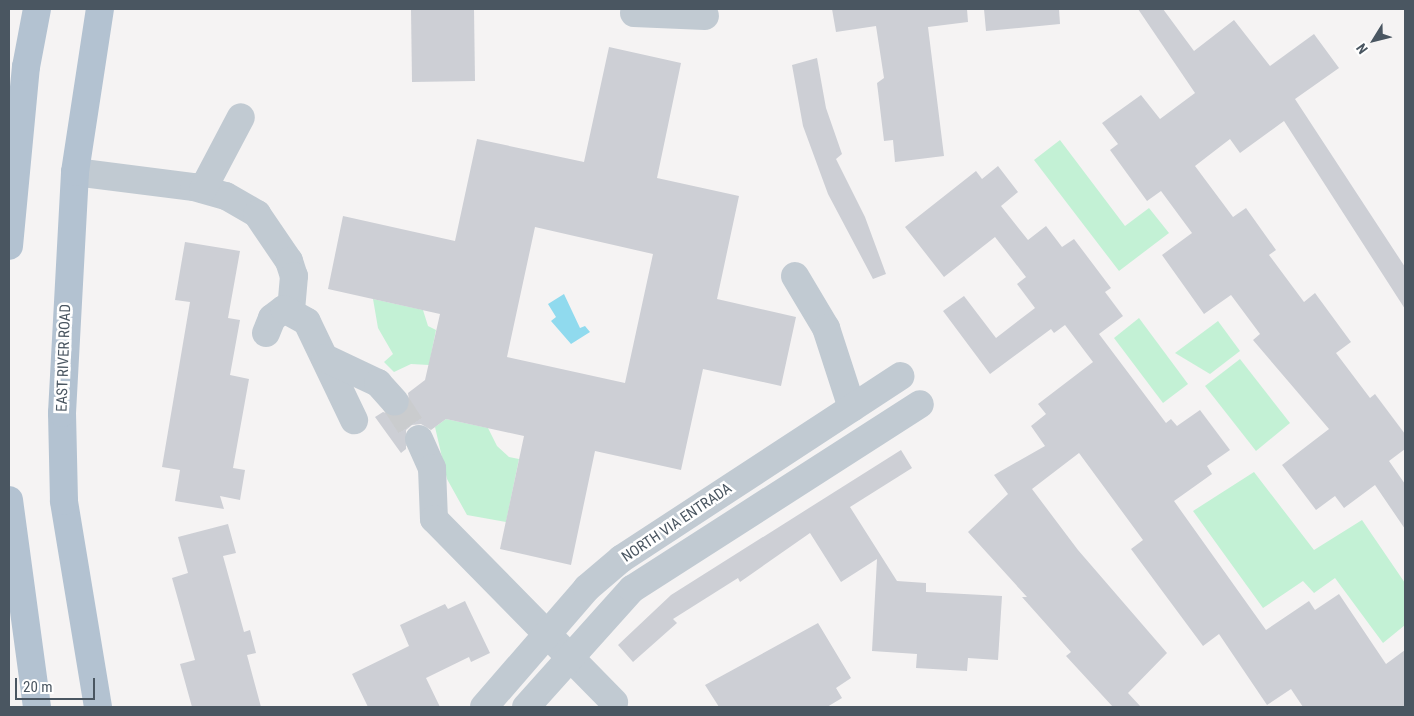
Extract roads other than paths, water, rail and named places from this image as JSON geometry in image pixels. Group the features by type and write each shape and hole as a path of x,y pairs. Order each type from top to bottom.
{"main road":[{"path":"9,246 26,67 37,9"},
{"name":"EAST RIVER ROAD","path":"98,707 64,501 64,318 75,172 100,9"},
{"path":"9,500 37,707"}],"street":[{"path":"634,13 705,16"},
{"path":"203,189 241,117"},
{"path":"75,172 203,189 226,196 257,214 276,237 294,276 291,310"},
{"path":"795,276 826,328 852,408"},
{"path":"266,333 279,312 291,310 307,322 326,358 354,420"},
{"path":"326,358 378,383 395,402"},
{"name":"NORTH VIA ENTRADA","path":"484,707 587,588 621,559 901,376"},
{"name":"NORTH VIA ENTRADA","path":"526,707 632,589 920,404"},
{"path":"419,439 432,468 434,518 546,635 614,702"}],"water":[{"path":"564,294 580,328 585,326 590,332 571,344 551,321 556,317 548,304"}],"tunnel":[{"path":"395,402 419,439"}]}
